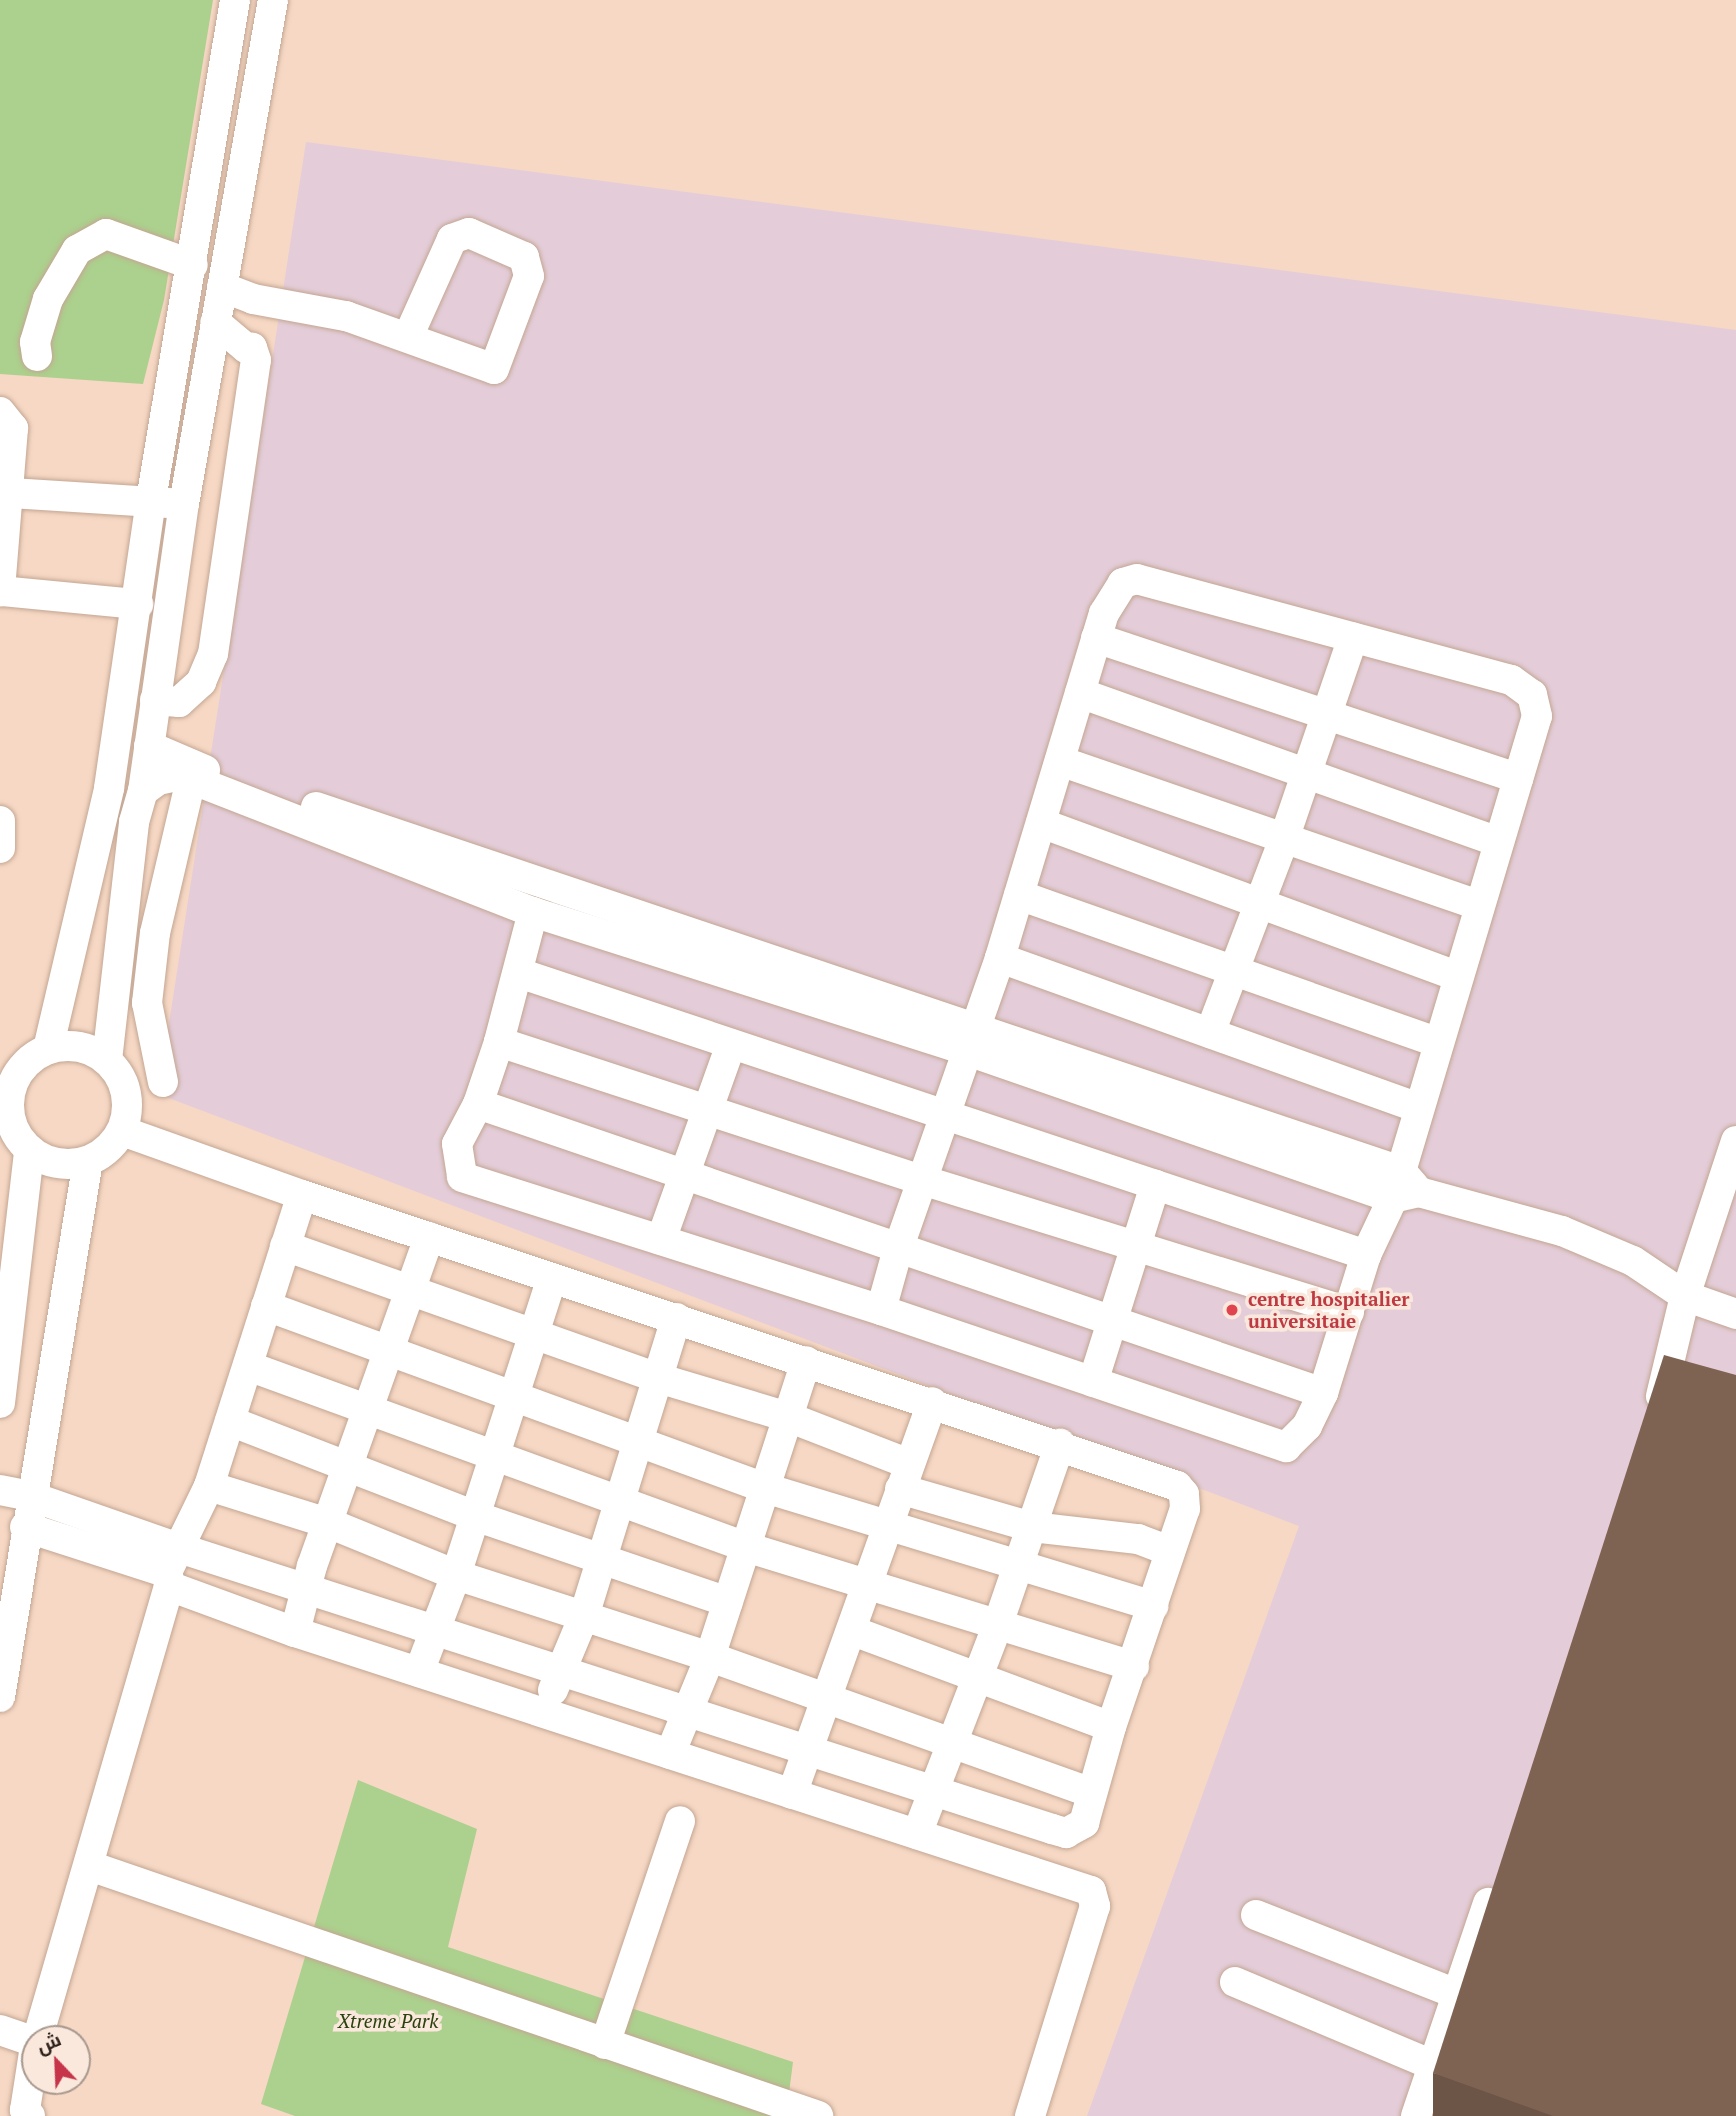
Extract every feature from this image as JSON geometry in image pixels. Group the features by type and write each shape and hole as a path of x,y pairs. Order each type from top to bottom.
{"street":[{"path":"25,1058 79,1046 107,1060 127,1093 122,1130 102,1154 88,1161 57,1164 29,1151 6,1120 9,1094 25,1058 109,789 151,500 193,265 235,0"},
{"path":"107,1060 134,822 143,791 184,504 273,0"},
{"path":"222,287 253,299 346,316 494,369 528,276 524,257 469,233 452,239 408,337"},
{"path":"37,356 35,342 48,299 77,250 106,234 193,265"},
{"path":"155,700 179,702 201,682 213,654 256,360 252,348 246,348 215,322"},
{"path":"0,412 13,428 1,591 138,604"},
{"path":"10,493 103,502 151,500 184,504"},
{"path":"533,912 499,1042 478,1104 457,1144 462,1177 881,1310 1286,1447 1307,1426 1323,1393 1366,1255 1404,1187 1417,1107 1537,716 1532,695 1511,680 1137,579 1124,583 1104,613 1000,958 943,1115 898,1249 881,1310"},
{"path":"1096,638 1518,778"},
{"path":"1210,1034 1284,839 1324,714 1353,638"},
{"path":"1080,693 1498,842"},
{"path":"149,746 533,912 972,1041"},
{"path":"1059,761 1479,905"},
{"path":"143,791 158,780 177,776 283,805 1404,1187 1562,1231 1633,1261 1685,1296 1736,1314"},
{"path":"163,1082 147,1003 155,933 191,779"},
{"path":"0,821 0,848"},
{"path":"1041,823 1457,976"},
{"path":"1019,895 1437,1042"},
{"path":"1000,958 1417,1107"},
{"path":"519,973 1366,1255"},
{"path":"499,1042 922,1180 1349,1312"},
{"path":"661,1240 731,1044"},
{"path":"478,1104 1323,1393"},
{"path":"25,1527 171,1569 306,1589 1066,1833 1084,1823 1111,1727 1134,1667 1168,1551 1185,1509 1184,1494 1177,1486 1060,1444 302,1195 122,1130"},
{"path":"1667,1406 1685,1296 1736,1141"},
{"path":"0,1403 29,1151"},
{"path":"0,1698 30,1496 88,1161"},
{"path":"1093,1382 1156,1185"},
{"path":"41,2025 90,1866 171,1569 209,1486 302,1195"},
{"path":"295,1632 306,1589 331,1524 429,1237"},
{"path":"285,1246 410,1293 658,1378 788,1417 905,1477 1032,1527 1138,1539 1168,1551"},
{"path":"419,1672 456,1575 552,1278"},
{"path":"266,1306 637,1445 765,1488 1153,1606"},
{"path":"542,1712 562,1672 584,1616 676,1318"},
{"path":"670,1754 710,1657 806,1361"},
{"path":"248,1366 494,1458 620,1500 746,1547 1134,1667"},
{"path":"792,1794 870,1585 888,1525 932,1402"},
{"path":"230,1421 349,1470 475,1516 728,1602"},
{"path":"917,1834 950,1740 997,1626 1060,1444"},
{"path":"209,1486 331,1524 456,1575 710,1657 828,1701 950,1740 1091,1793"},
{"path":"0,1490 30,1496 295,1632 1091,1891 1095,1906 1030,2116"},
{"path":"853,1631 1111,1727"},
{"path":"605,2044 680,1821"},
{"path":"90,1866 818,2116"},
{"path":"1416,2116 1430,2064 1497,1877"},
{"path":"1256,1915 1457,1994"},
{"path":"1235,1982 1430,2064"},
{"path":"0,2030 21,2038"},
{"path":"27,2095 25,2110 30,2116"}],"shaded area":[{"name":"centre hospitalier universitaie","path":"306,142 1736,330 1736,2116 1087,2116 1299,1526 158,1094"}],"green space":[{"path":"0,0 213,0 164,300 143,384 0,374"},
{"name":"Xtreme Park","path":"358,1780 477,1829 448,1947 793,2062 786,2116 295,2116 261,2104"}],"building":[{"path":"1664,1355 1736,1375 1736,2116 1553,2116 1433,2073"}],"place":[{"name":"centre hospitalier universitaie","path":"1232,1310"}]}
